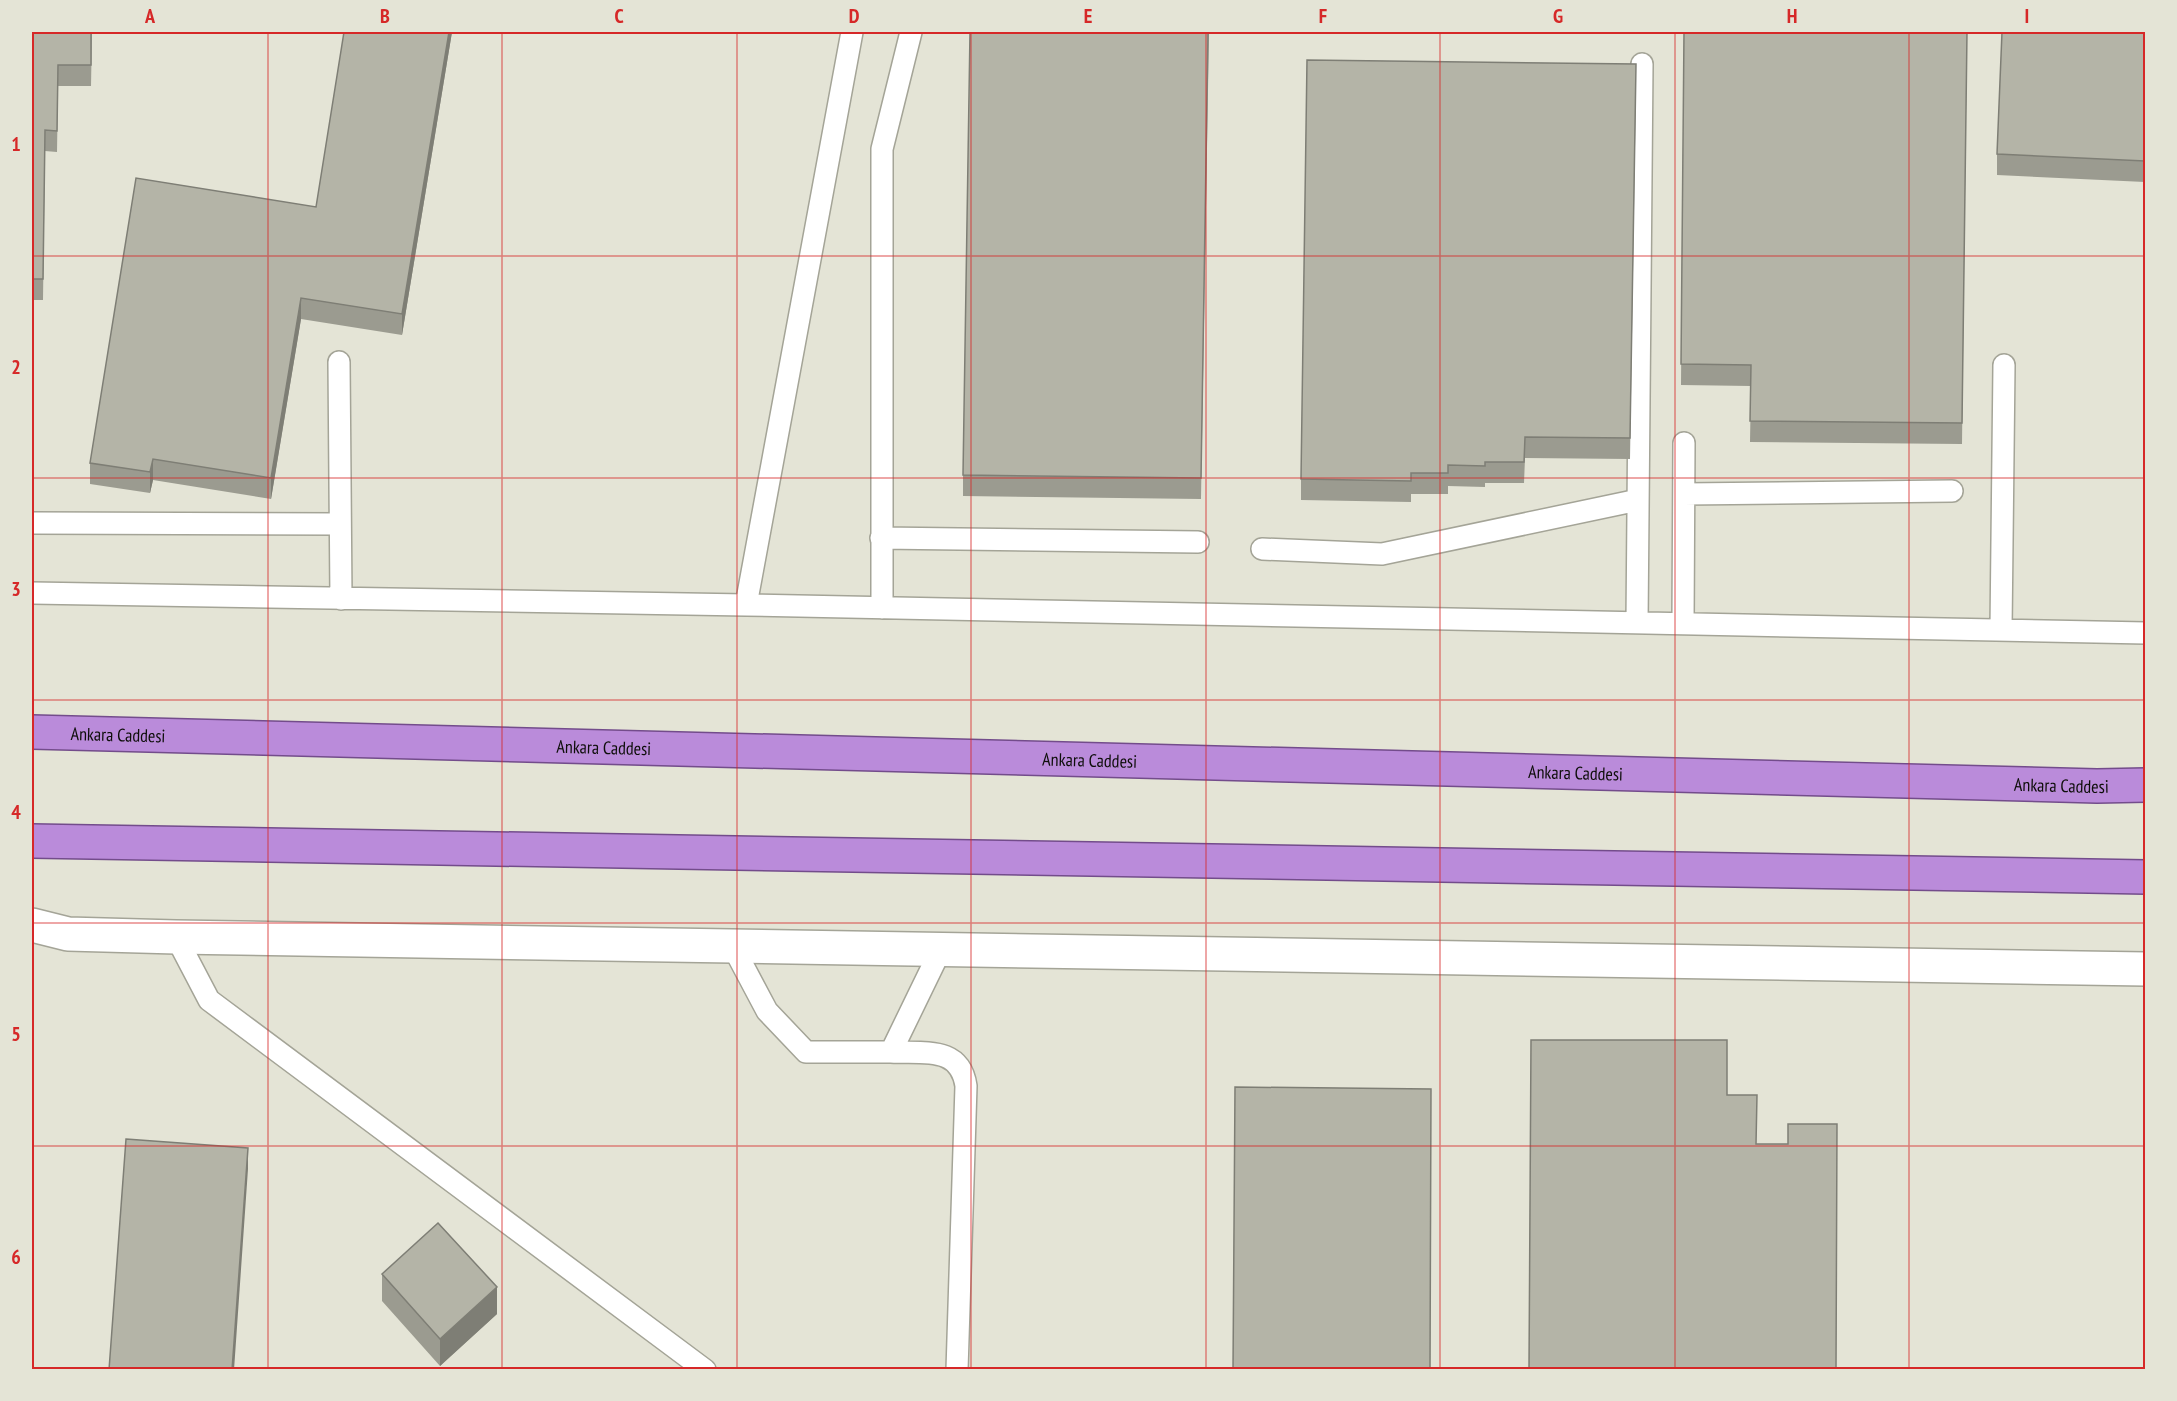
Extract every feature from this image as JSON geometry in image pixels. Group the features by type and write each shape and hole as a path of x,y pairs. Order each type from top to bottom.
{"highway":[{"name":"Ankara Caddesi","path":"32,732 2061,785 2145,785"},
{"path":"32,841 2145,877"}],"street":[{"path":"32,925 68,934 176,937 2145,969"}],"lane":[{"path":"746,605 852,32"},
{"path":"882,608 882,149 910,32"},
{"path":"1637,623 1642,64"},
{"path":"339,362 341,599"},
{"path":"2001,630 2004,365"},
{"path":"1683,623 1684,442"},
{"path":"1684,494 1953,491"},
{"path":"1262,549 1382,554 1638,500"},
{"path":"32,523 340,524"},
{"path":"881,538 1198,542"},
{"path":"32,593 2145,633"},
{"path":"176,937 209,1000 705,1370"},
{"path":"732,945 767,1011 806,1052 942,1054 958,1063 964,1074 966,1098 957,1370"},
{"path":"891,1052 940,949"}],"building":[{"path":"32,32 91,32 91,65 58,65 57,131 45,130 43,279 32,279"},
{"path":"344,32 449,32 402,314 301,298 271,478 153,459 150,472 90,463 136,178 316,207"},
{"path":"970,32 1208,32 1201,478 963,475"},
{"path":"1684,32 1967,32 1962,423 1750,421 1751,365 1681,364"},
{"path":"2002,32 2145,32 2145,161 1997,154"},
{"path":"1307,60 1636,64 1630,438 1525,437 1524,462 1485,462 1485,466 1448,465 1448,473 1411,473 1411,481 1301,479"},
{"path":"1531,1040 1727,1040 1727,1095 1757,1095 1756,1144 1788,1144 1788,1124 1837,1124 1836,1370 1529,1370"},
{"path":"1235,1087 1431,1089 1430,1370 1233,1370"},
{"path":"126,1139 248,1148 232,1370 109,1370"},
{"path":"438,1223 497,1287 440,1339 382,1274"}]}
